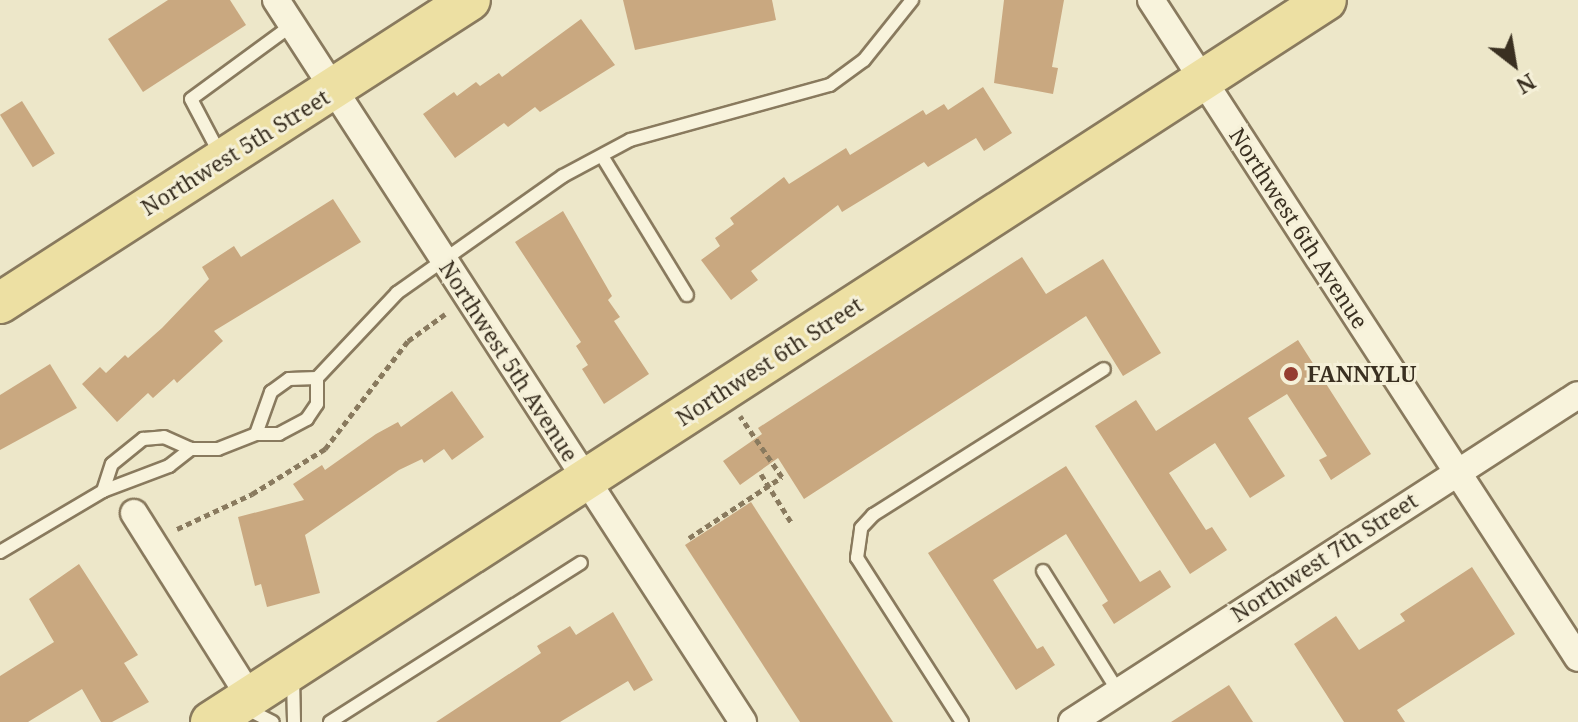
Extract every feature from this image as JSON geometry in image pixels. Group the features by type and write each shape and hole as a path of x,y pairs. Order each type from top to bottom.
{"main road":[{"name":"Northwest 5th Street","path":"0,303 470,0"},
{"name":"Northwest 6th Street","path":"243,711 293,669 1326,0"}],"street":[{"name":"Northwest 5th Avenue","path":"276,0 743,722"},
{"name":"Northwest 6th Avenue","path":"1151,0 1578,658"},
{"name":"Northwest 7th Street","path":"1074,722 1578,395"},
{"path":"134,513 243,711"}],"lane":[{"path":"103,491 112,464 143,439 164,437 191,449 218,449 256,434 279,434 307,419 317,404 317,378 397,293 563,176 630,140 830,85 864,60 912,0"},
{"path":"223,159 191,99 292,25"},
{"path":"602,156 687,295"},
{"path":"962,722 857,558 861,528 873,515 1104,369"},
{"path":"256,434 271,392 289,379 317,378"},
{"path":"0,552 103,491 169,466 191,449"},
{"path":"330,722 581,563"},
{"path":"1043,571 1118,691"},
{"path":"293,669 294,722"}],"path":[{"path":"689,538 782,477 740,416"},
{"path":"761,474 791,522"}],"building":[{"path":"168,0 230,0 246,25 143,92 108,39"},
{"path":"623,0 772,0 776,20 635,50"},
{"path":"1004,0 1064,0 1052,67 1058,68 1053,94 994,83"},
{"path":"581,19 615,65 540,112 535,107 508,127 504,123 455,158 423,114 454,92 457,96 476,82 480,86 499,73 502,77"},
{"path":"983,87 1012,133 984,151 976,138 928,167 924,162 842,212 838,205 751,271 758,280 731,300 701,260 720,246 715,238 734,224 730,218 784,177 789,184 846,148 850,155 923,110 926,115 944,104 948,110"},
{"path":"22,101 55,154 33,167 0,115"},
{"path":"333,199 361,242 214,331 223,341 177,383 174,379 153,398 148,393 117,422 82,384 100,367 106,373 125,355 128,358 162,328 209,279 202,267 234,246 241,257"},
{"path":"563,211 612,296 608,300 620,317 614,321 649,374 604,404 582,369 588,365 576,346 581,342 515,242"},
{"path":"1022,257 1046,294 1103,259 1161,353 1123,376 1086,316 804,499 778,458 740,485 723,461 762,434 758,428"},
{"path":"1298,340 1371,454 1331,480 1319,460 1327,456 1287,394 1248,418 1285,476 1250,498 1215,443 1169,473 1206,530 1212,527 1227,550 1190,574 1095,426 1136,400 1156,431"},
{"path":"50,364 77,408 0,450 0,395"},
{"path":"452,391 484,437 452,460 444,449 424,463 422,459 399,470 305,535 320,593 267,607 261,584 255,586 238,517 304,500 293,484 322,465 325,470 398,422 401,427"},
{"path":"1066,466 1140,582 1160,570 1171,587 1114,624 1102,605 1108,601 1066,534 993,580 1037,649 1043,646 1055,665 1016,690 928,553"},
{"path":"751,502 893,722 800,722 685,545"},
{"path":"79,564 138,655 124,663 149,702 112,722 101,722 82,689 28,722 0,722 0,676 54,642 29,599"},
{"path":"1472,567 1515,634 1397,710 1405,722 1344,722 1294,644 1336,616 1359,650 1405,621 1400,614"},
{"path":"613,612 653,680 634,691 628,681 560,722 436,722 541,653 537,646 570,626 576,635"},
{"path":"1229,685 1253,722 1171,722"}],"place":[{"name":"FANNYLU","path":"1291,374"}]}
